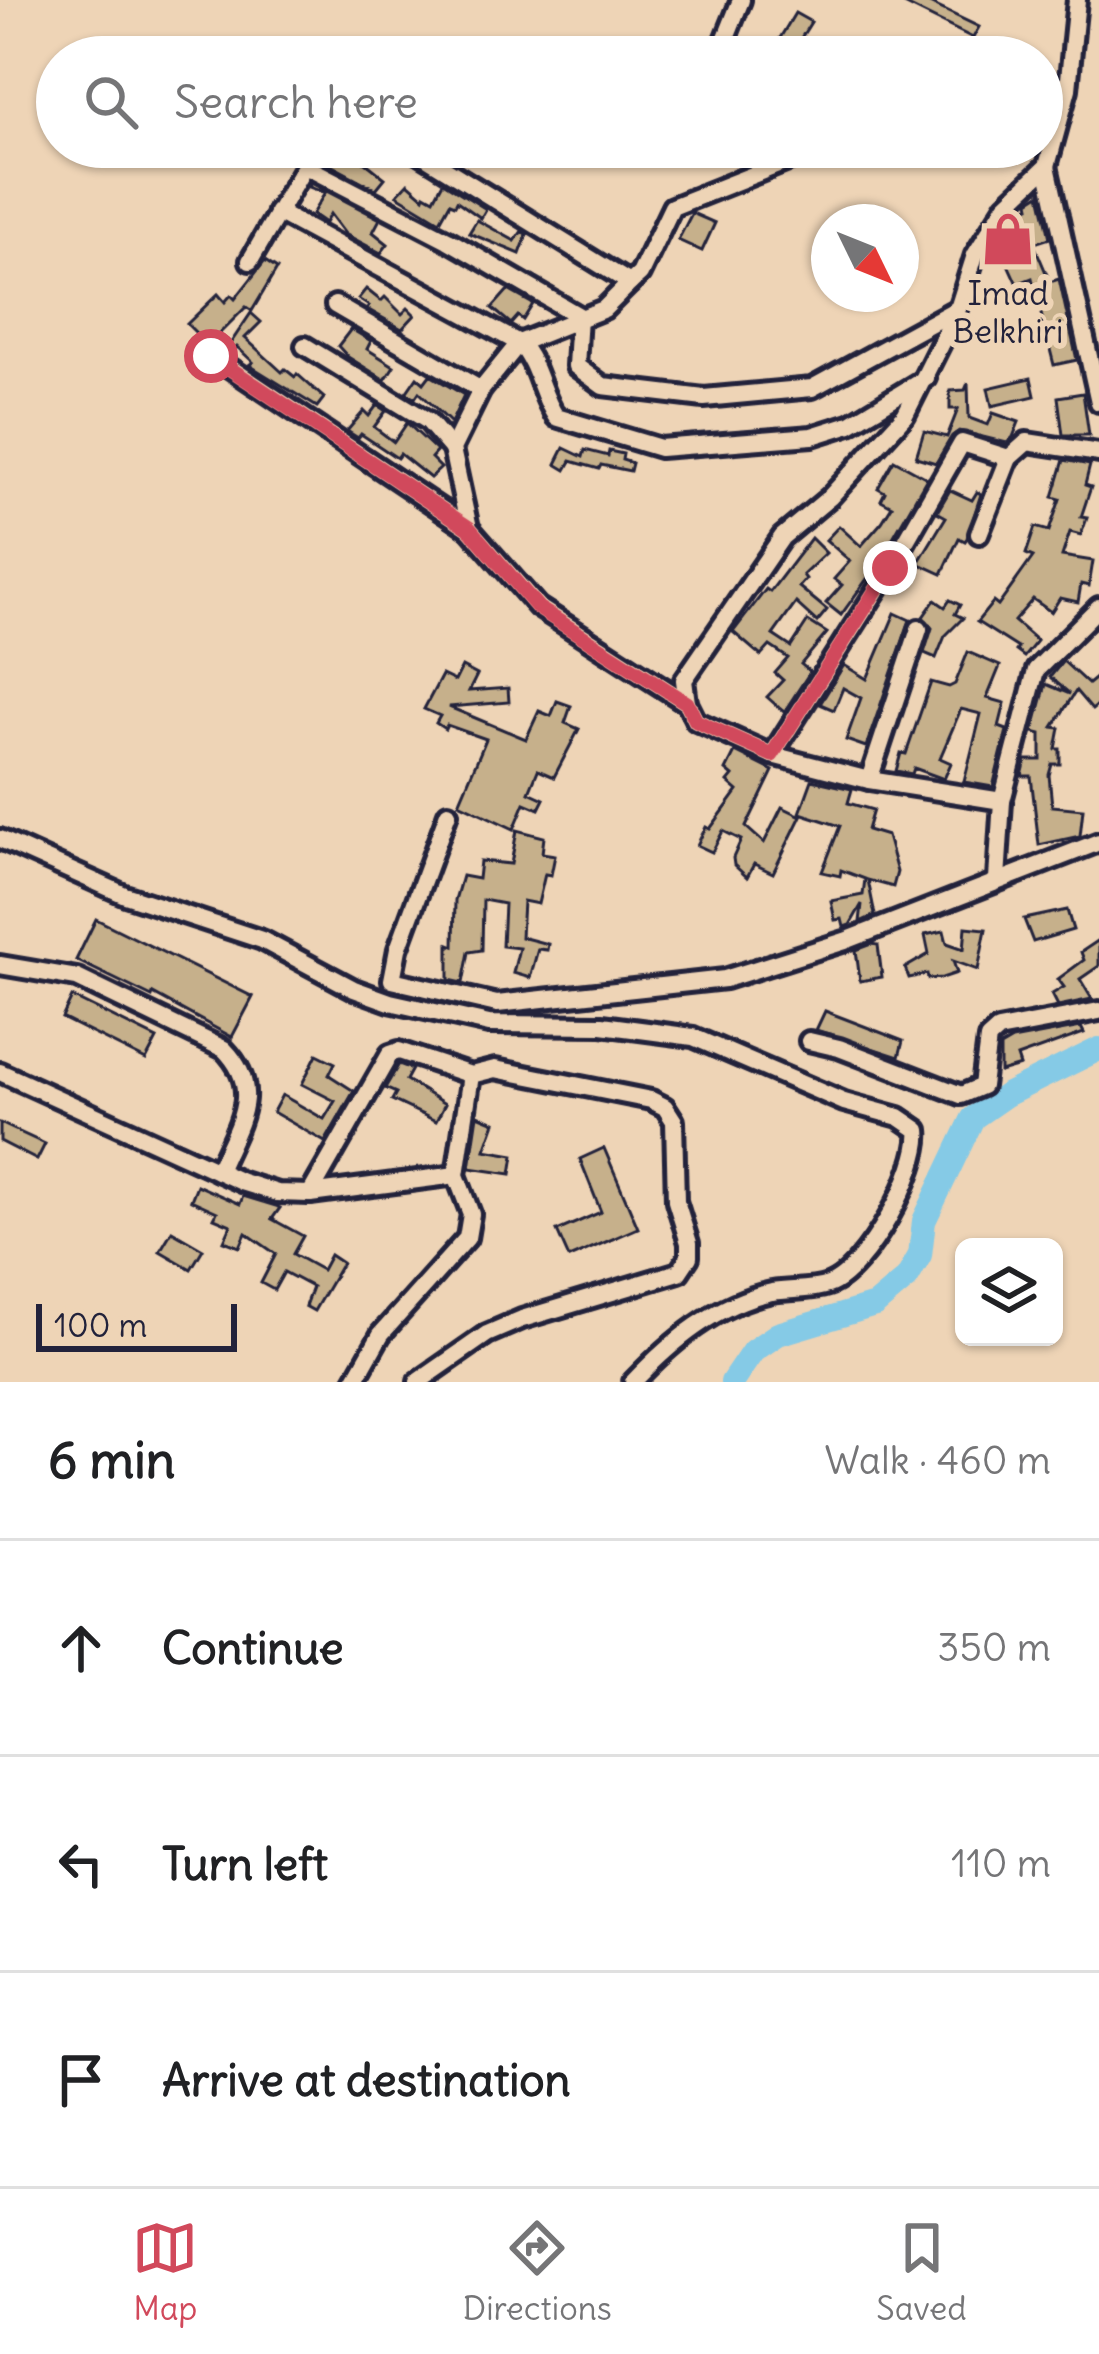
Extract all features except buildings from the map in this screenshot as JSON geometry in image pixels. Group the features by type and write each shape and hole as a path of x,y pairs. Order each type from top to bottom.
{"street":[{"path":"727,36 741,0"},
{"path":"1063,107 1078,0"},
{"path":"250,261 304,168"},
{"path":"309,168 448,240 579,316"},
{"path":"444,168 630,283"},
{"path":"452,448 481,391 518,343 604,309 640,274 673,207 770,168"},
{"path":"1002,801 869,780 772,755 696,721 684,680 782,538 830,496 905,415 958,309 975,255 1006,205 1045,168"},
{"path":"1047,168 1099,402"},
{"path":"277,212 518,343 533,359 546,402 556,417 660,448 812,436 850,424 927,377"},
{"path":"334,305 481,391"},
{"path":"579,316 576,366 603,386 704,398 812,388 958,309"},
{"path":"305,346 428,421 452,448 469,528"},
{"path":"211,356 469,528 538,608 687,703"},
{"path":"980,534 1009,458 1027,442 1099,453"},
{"path":"772,755 962,443 1009,458"},
{"path":"997,880 1002,801 1036,670 1099,607"},
{"path":"869,780 920,629"},
{"path":"448,813 398,950 392,980 497,1004 725,979 910,916 1099,842"},
{"path":"0,839 104,887 262,940 353,989 390,1002 488,1024 651,1028 693,1037 844,1102 899,1118 918,1130 917,1150 886,1225 851,1272 828,1286 772,1292 710,1316 633,1382"},
{"path":"0,965 77,978 224,1049 237,1062 247,1103 218,1171"},
{"path":"808,1042 839,1048 961,1095 982,1086 988,1039 998,1030 1099,1011"},
{"path":"310,1194 389,1054 399,1052 471,1075 495,1069 651,1100 665,1107 674,1121 674,1186 689,1257 680,1272 522,1319 487,1334 418,1382"},
{"path":"0,1072 277,1193 310,1194 456,1175"},
{"path":"354,1382 381,1334 466,1238 470,1214 456,1175 471,1075"}],"waterway":[{"path":"732,1382 753,1351 778,1334 875,1305 907,1278 920,1255 924,1221 973,1118 1006,1095 1099,1049"}],"place":[{"name":"Imad Belkhiri","path":"1008,239"}],"route":[{"path":"211,356 469,528 538,608 687,703 696,721 772,755 890,568"}]}
